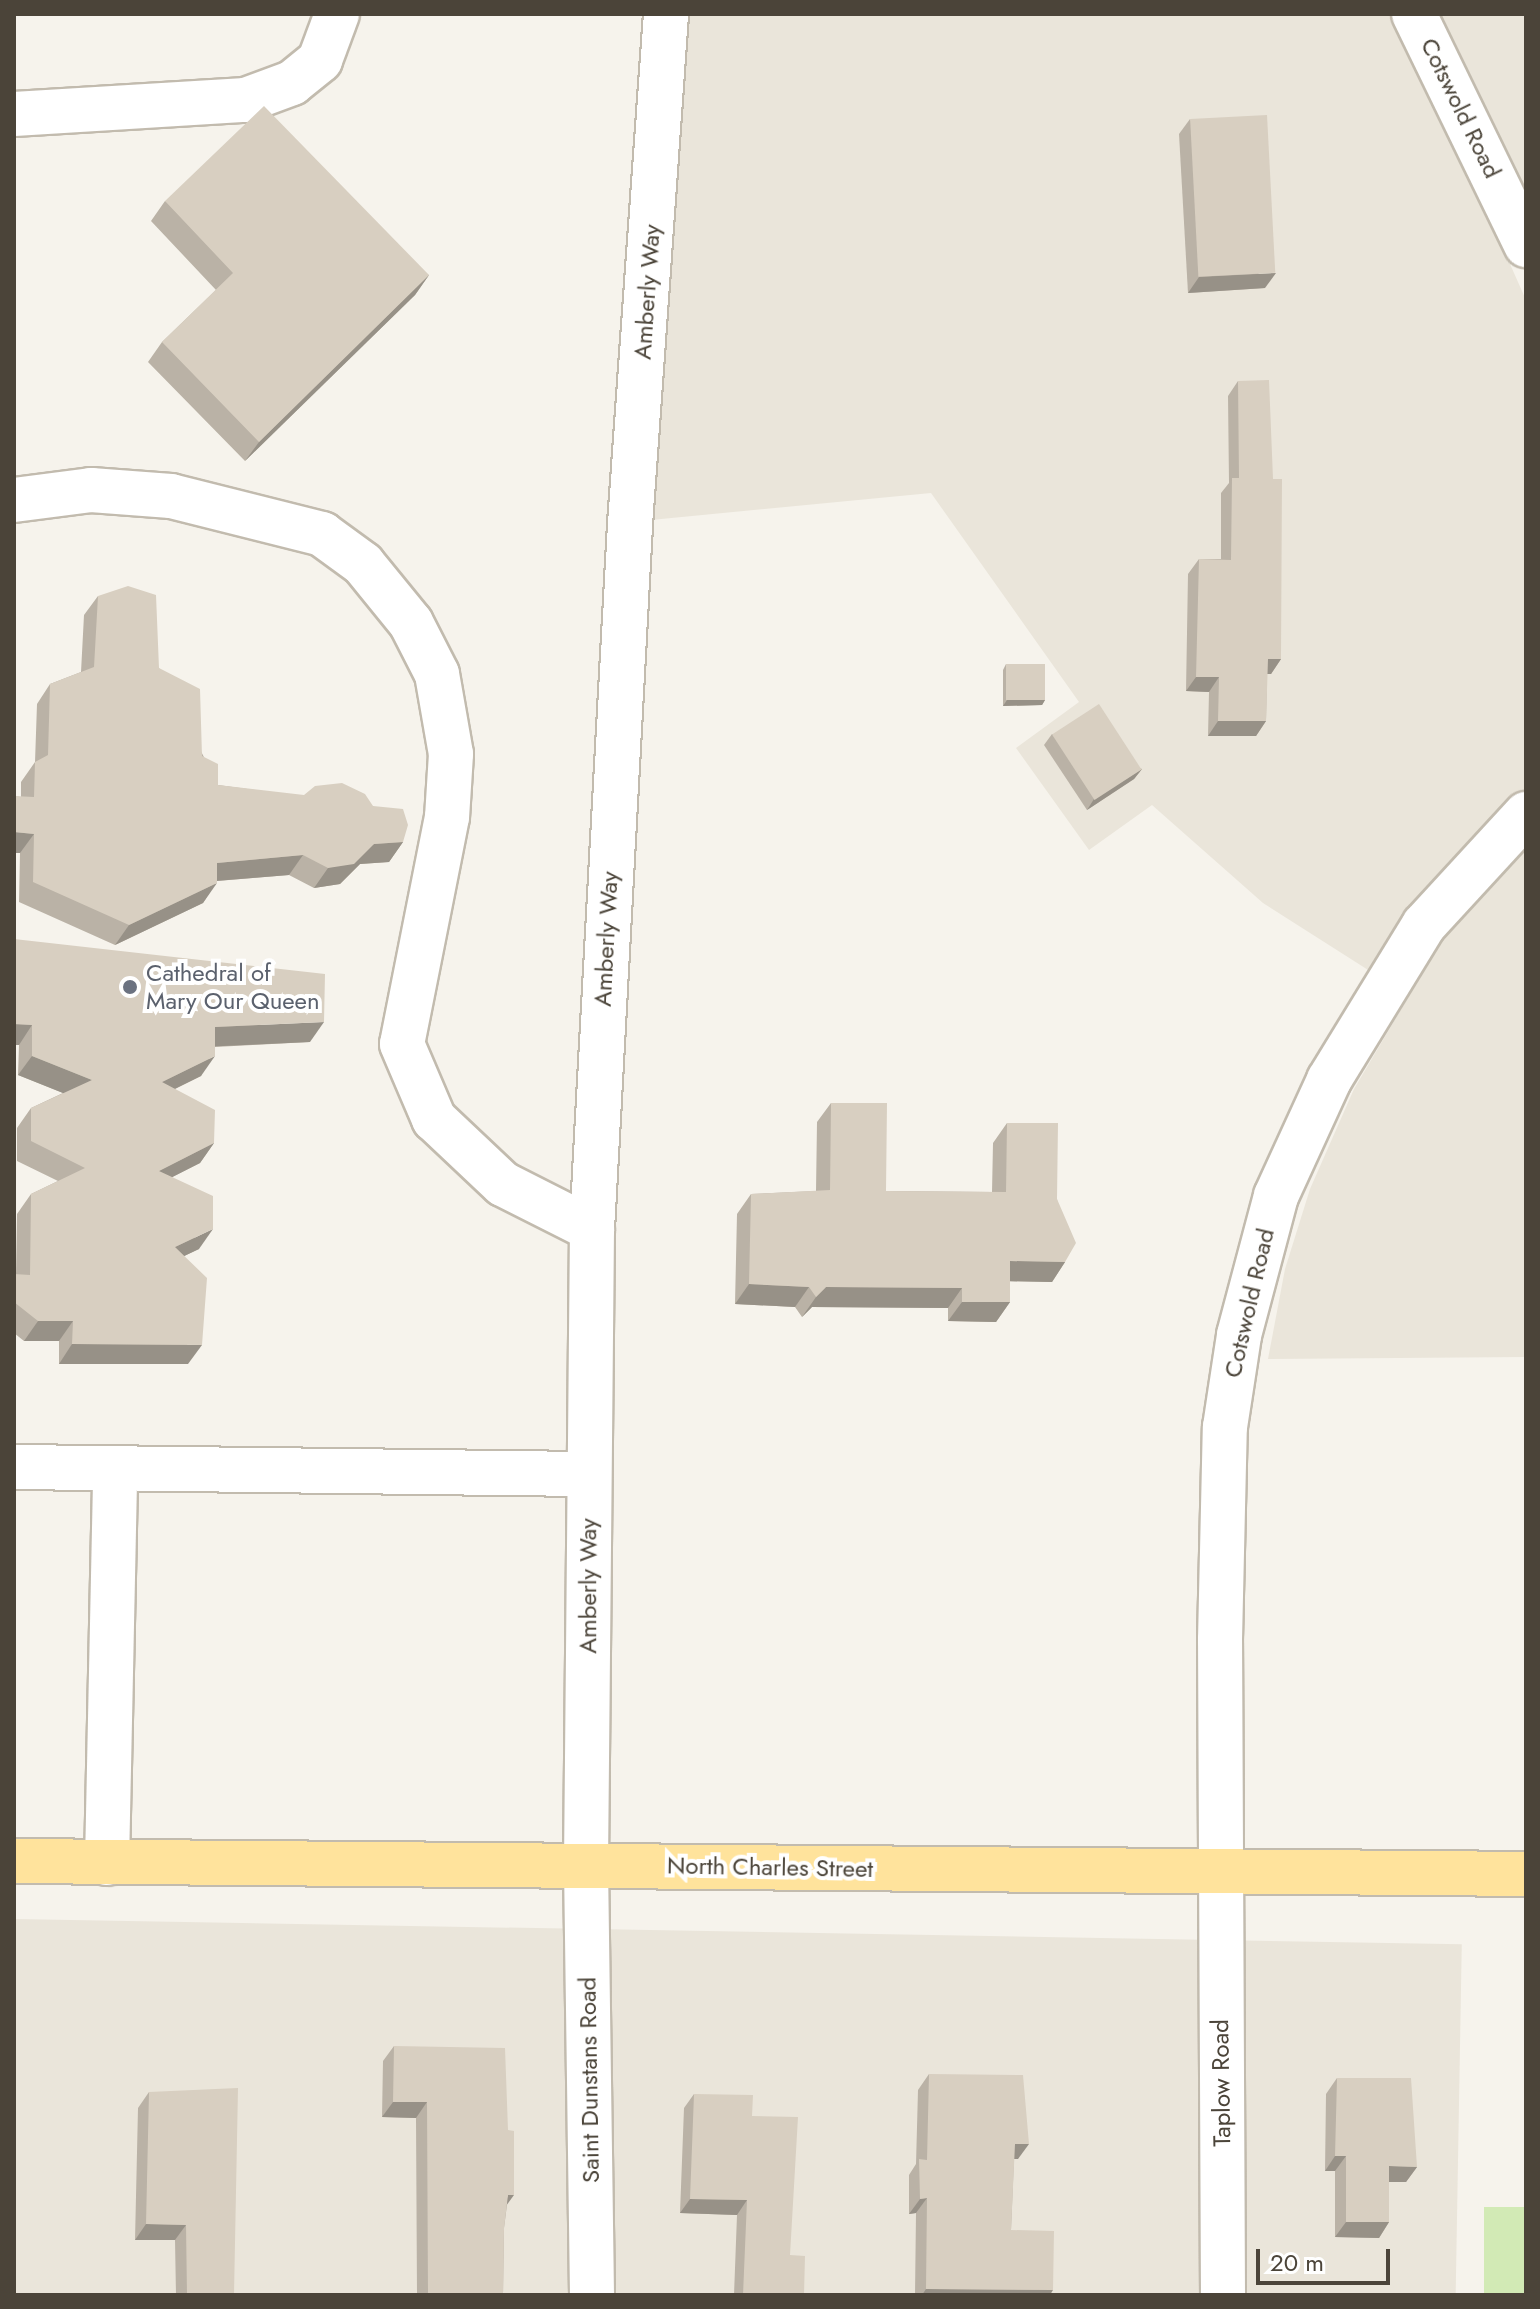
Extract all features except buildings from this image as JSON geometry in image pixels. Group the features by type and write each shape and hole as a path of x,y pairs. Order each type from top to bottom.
{"main road":[{"name":"North Charles Street","path":"14,1861 1526,1874"}],"street":[{"path":"14,114 246,100 292,83 320,60 337,14"},
{"name":"Amberly Way","path":"586,1865 592,1229 629,540 666,14"},
{"name":"Cotswold Road","path":"1414,14 1526,245"},
{"path":"14,500 91,490 171,496 322,534 363,564 411,623 437,674 451,754 447,817 402,1044 434,1119 503,1184 592,1229"},
{"name":"Cotswold Road","path":"1218,1871 1225,1427 1239,1335 1260,1247 1299,1139 1365,1014 1424,925 1526,814"},
{"path":"14,1467 589,1474"},
{"path":"107,1863 115,1468"},
{"name":"Saint Dunstans Road","path":"586,1865 592,2295"},
{"name":"Taplow Road","path":"1218,1871 1223,2295"}],"shaded area":[{"path":"686,14 1392,14 1442,111 1526,300 1526,1357 1268,1359 1285,1269 1310,1189 1354,1089 1409,996 1263,903 1152,805 1089,850 1016,748 1079,702 931,493 651,520"},
{"path":"1436,14 1526,14 1526,197 1501,143"},
{"path":"14,1919 1462,1944 1456,2295 14,2295"}],"green space":[{"path":"1484,2207 1526,2207 1526,2295 1484,2295"}],"place":[{"name":"Cathedral of Mary Our Queen","path":"130,987"}]}
